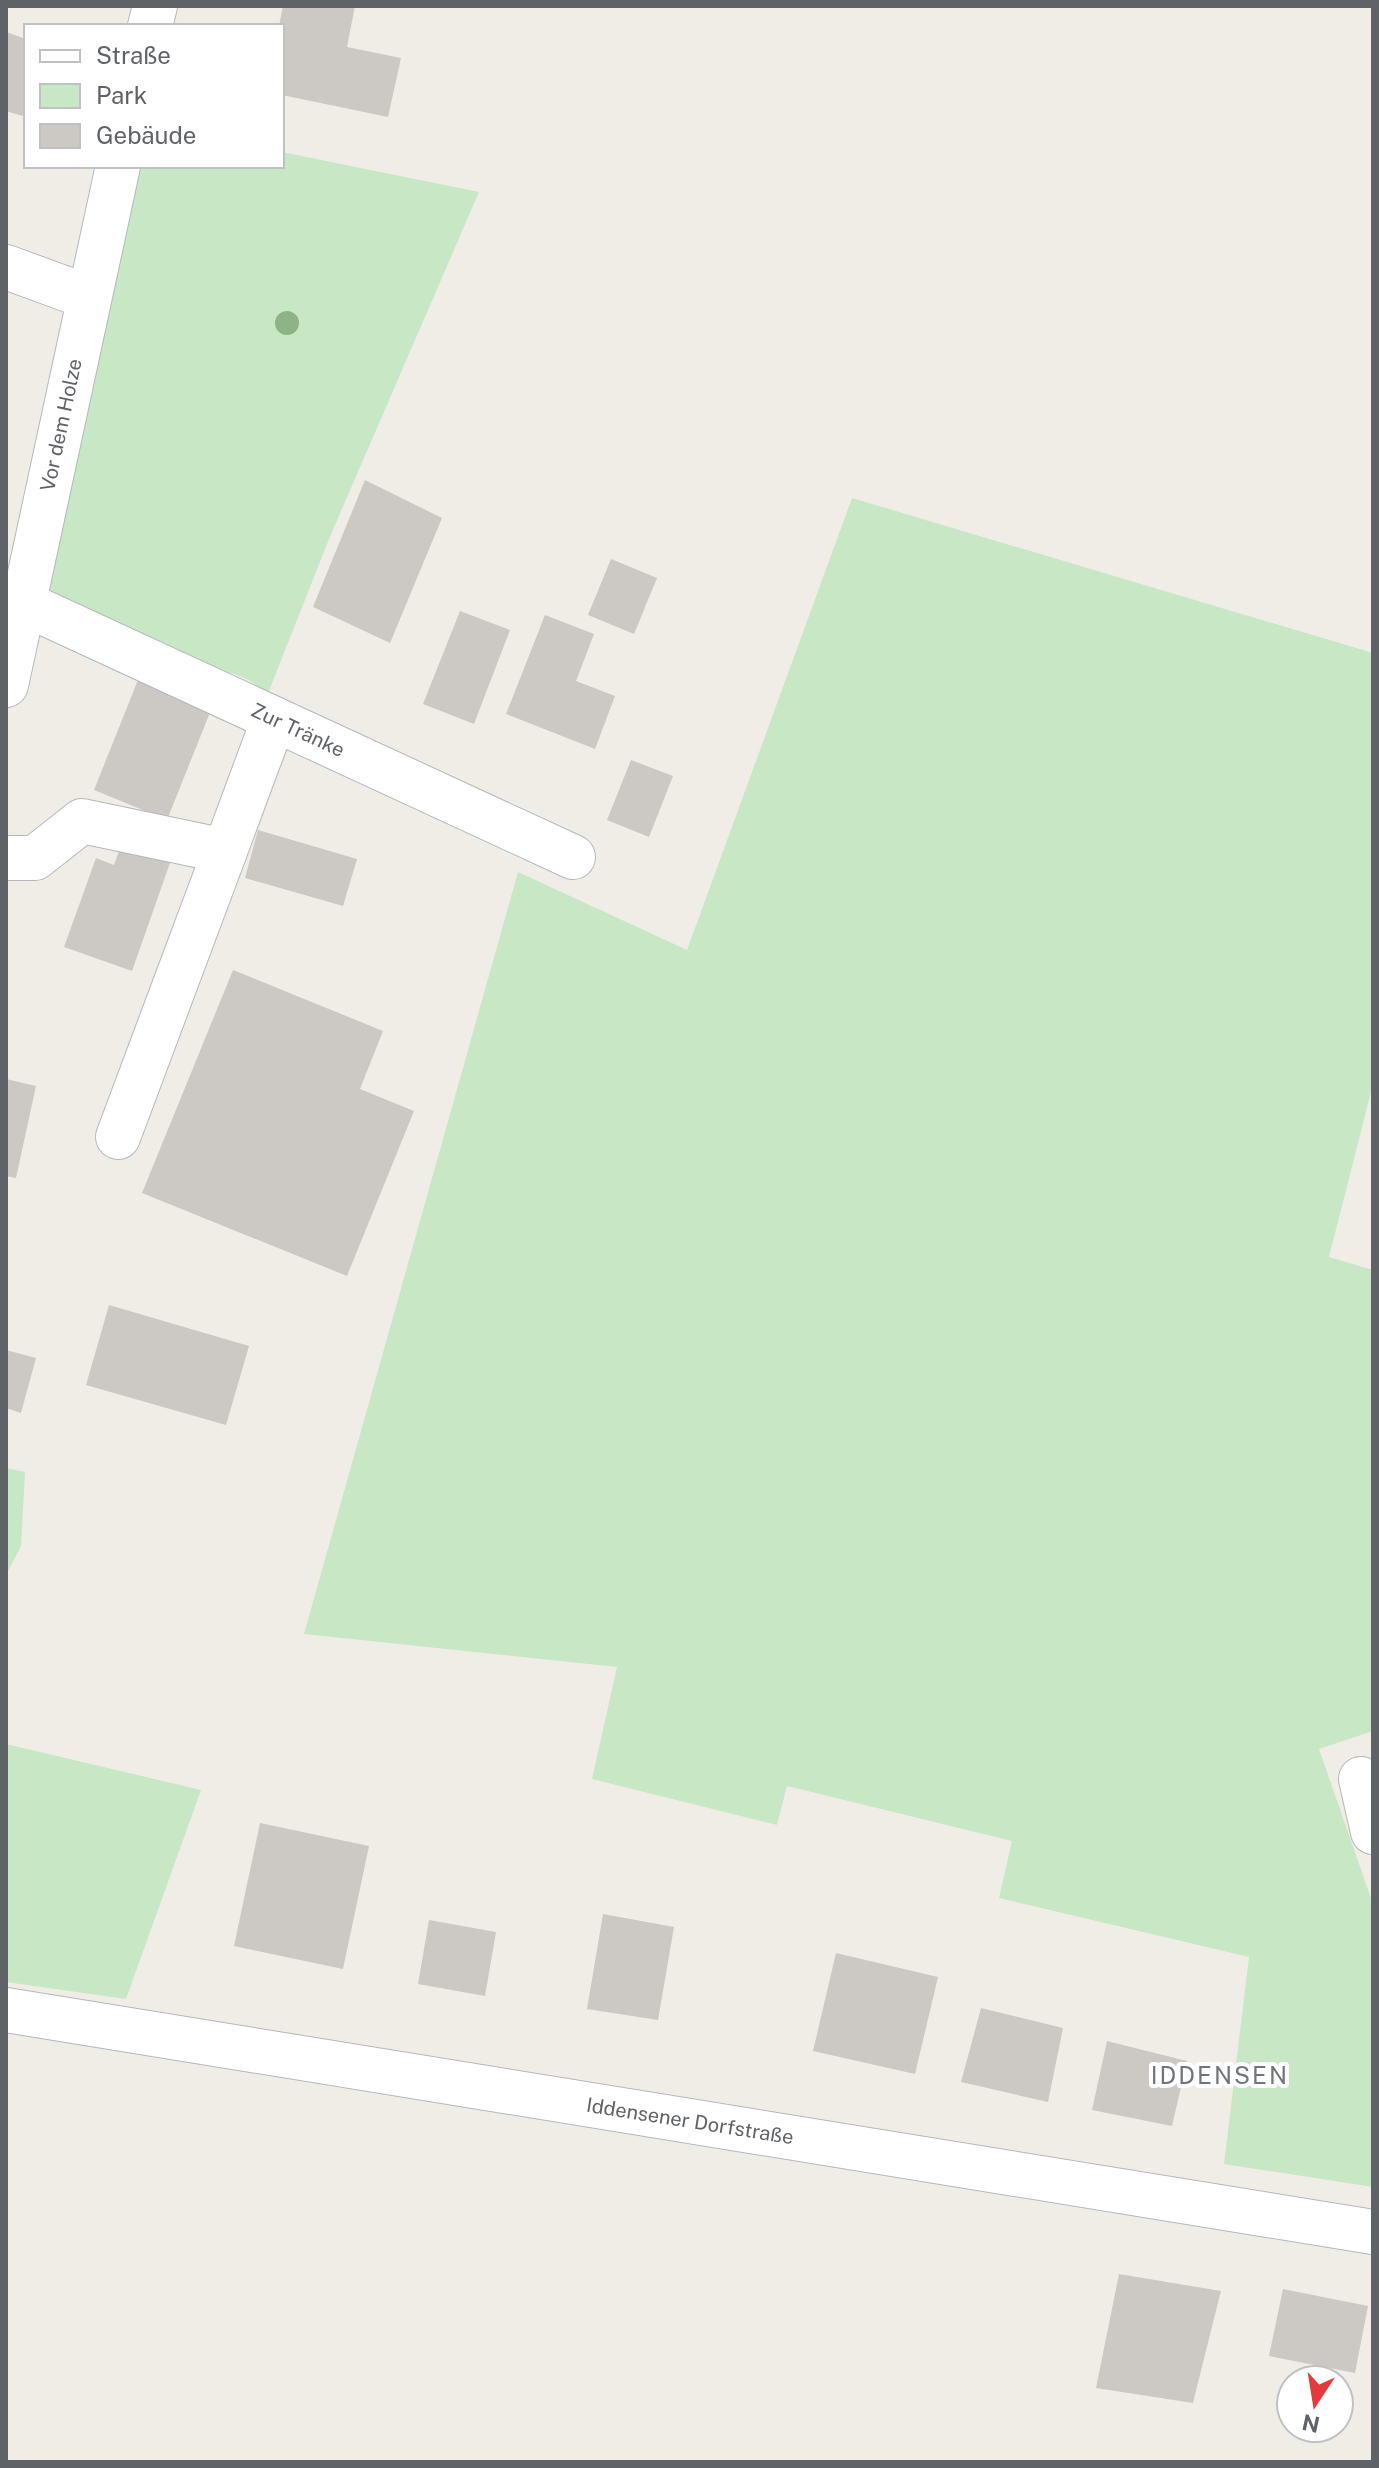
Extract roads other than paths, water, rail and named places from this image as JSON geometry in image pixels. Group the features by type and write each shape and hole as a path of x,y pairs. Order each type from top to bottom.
{"street":[{"name":"Vor dem Holze","path":"6,685 118,168"},
{"path":"6,267 88,297"},
{"name":"Zur Tränke","path":"23,603 573,857"},
{"path":"118,1137 274,719"},
{"path":"6,858 35,858 82,821 225,851"},
{"path":"1361,1779 1373,1832"},
{"name":"Iddensener Dorfstraße","path":"6,2010 1373,2232"}],"district":[{"name":"IDDENSEN","path":"1220,2075"}]}
